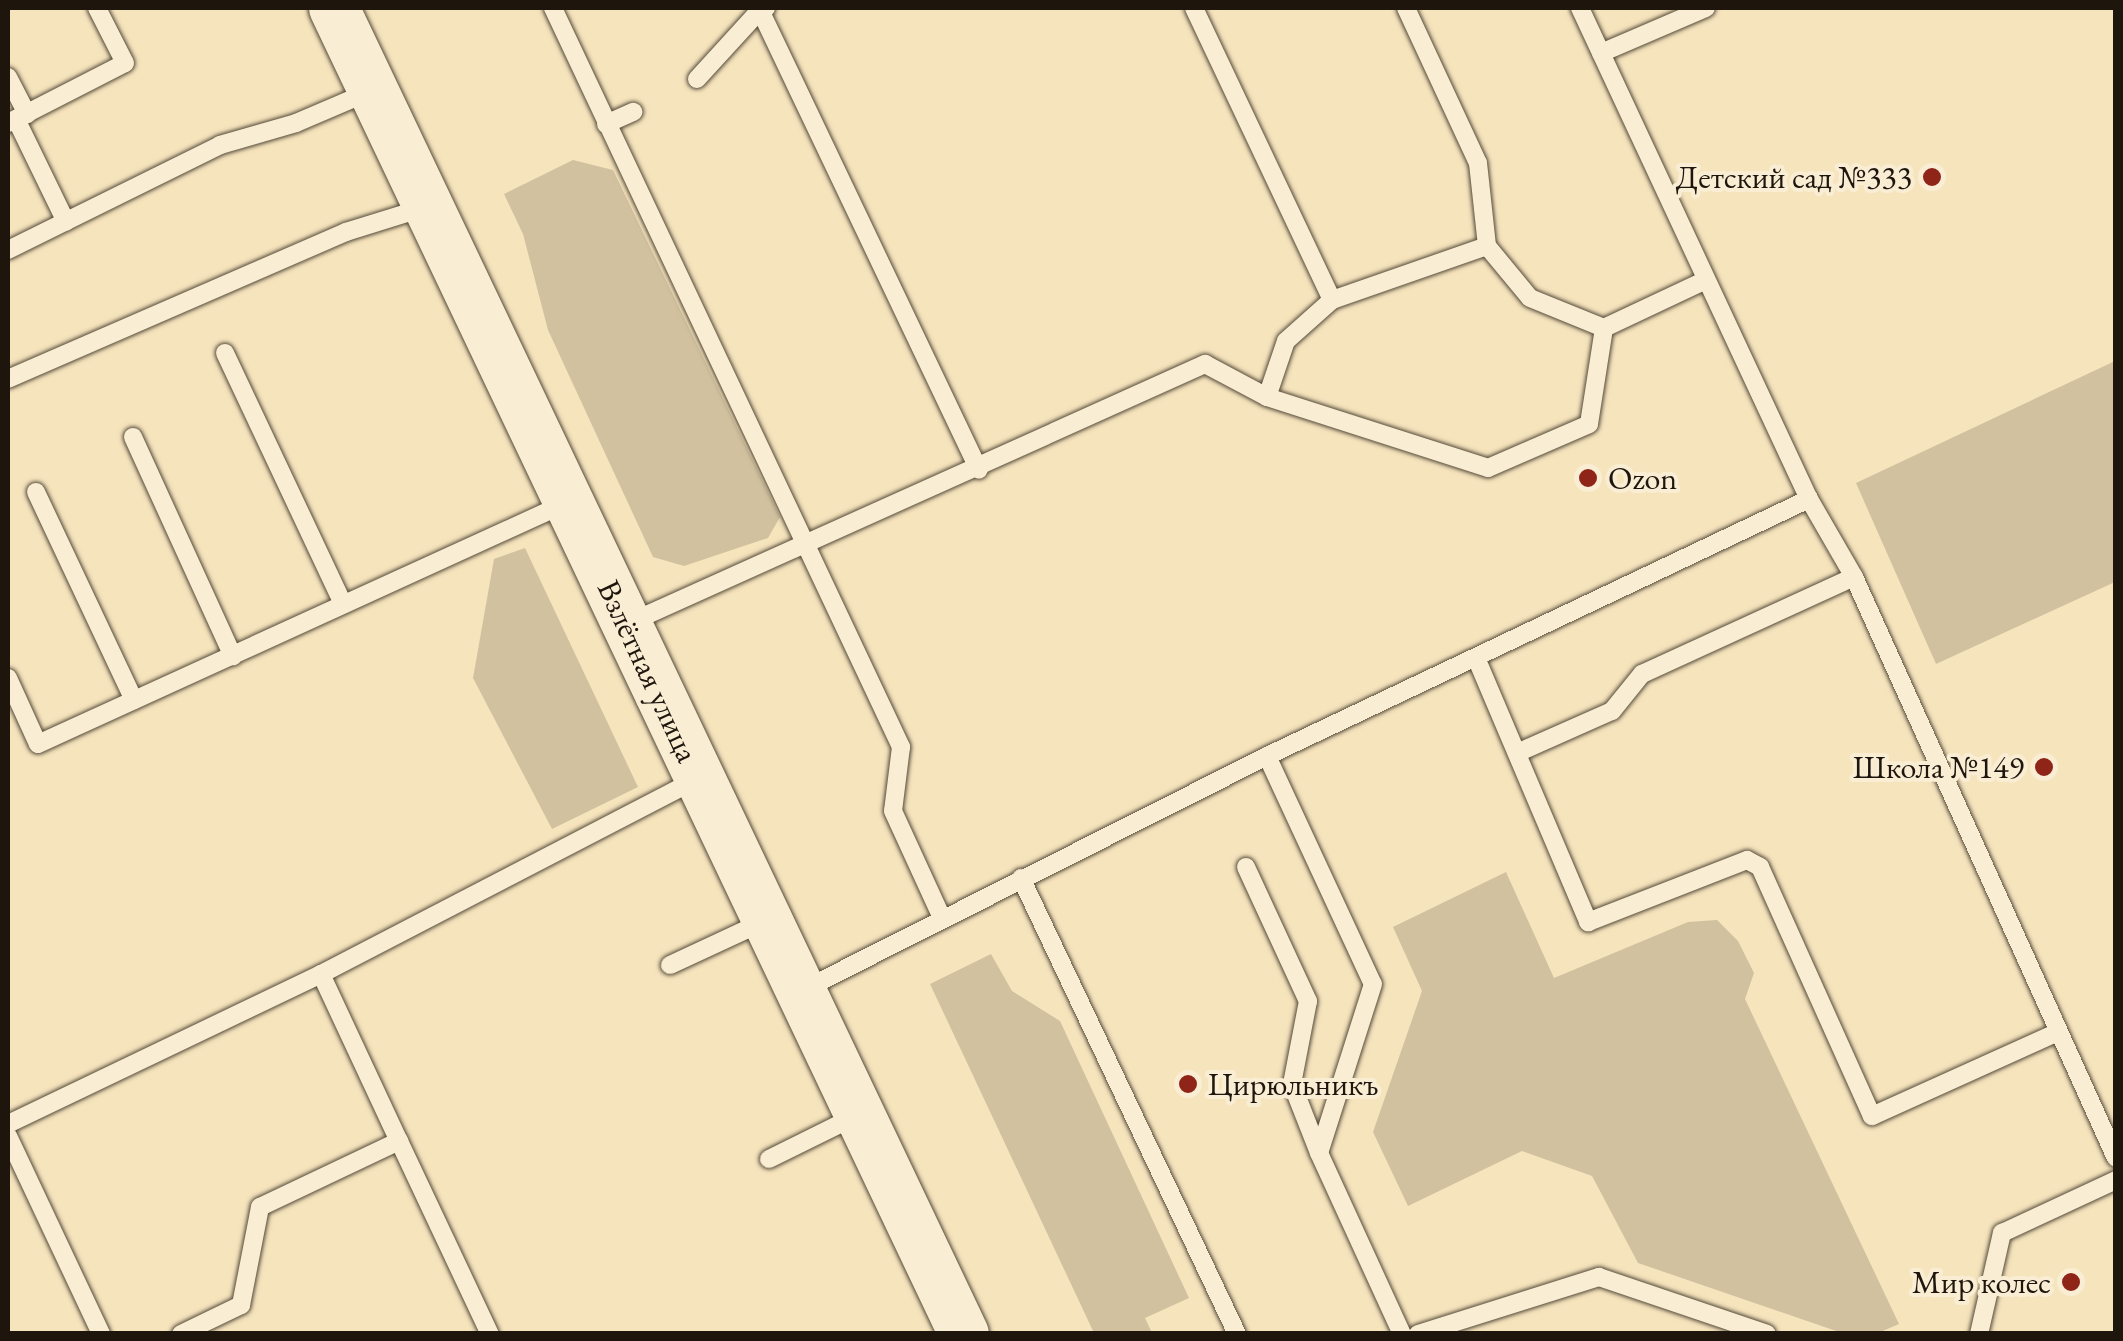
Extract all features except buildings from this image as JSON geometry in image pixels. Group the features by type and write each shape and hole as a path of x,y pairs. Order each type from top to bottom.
{"main road":[{"name":"Взлётная улица","path":"334,8 798,992 964,1334"}],"lane":[{"path":"17,118 125,63 97,8"},
{"path":"553,8 901,747 893,811 942,918"},
{"path":"1194,8 1332,300"},
{"path":"1406,8 1478,163 1487,246 1530,298 1604,328 1706,280"},
{"path":"1580,8 1809,499 1854,578 2116,1158"},
{"path":"1601,53 1706,8"},
{"path":"696,79 763,9 978,470"},
{"path":"8,77 17,118 66,222"},
{"path":"8,250 220,145 296,123 373,90"},
{"path":"606,124 633,112"},
{"path":"8,379 346,232 428,206"},
{"path":"1267,397 1286,341 1332,300 1487,246"},
{"path":"627,624 810,547 1205,364 1267,397 1488,468 1588,424 1604,328"},
{"path":"225,353 343,604"},
{"path":"132,437 233,656"},
{"path":"36,492 134,700"},
{"path":"798,992 1267,756 1477,660 1809,499"},
{"path":"8,678 38,744 569,502"},
{"path":"1517,753 1612,711 1642,674 1854,578"},
{"path":"1477,660 1588,922 1748,860 1760,866 1872,1116 2058,1032"},
{"path":"1267,756 1373,984 1319,1153"},
{"path":"8,1124 321,974 698,779"},
{"path":"1246,867 1308,1000 1292,1084 1319,1153 1402,1334"},
{"path":"1021,878 1237,1334"},
{"path":"670,965 765,921"},
{"path":"321,974 490,1334"},
{"path":"769,1159 858,1115"},
{"path":"8,1136 101,1334"},
{"path":"181,1334 240,1305 260,1207 399,1142"},
{"path":"1979,1334 2002,1233 2116,1180"},
{"path":"1418,1334 1599,1277 1766,1334"}],"shaded area":[{"path":"573,160 613,170 780,517 768,538 684,566 653,557 548,330 523,234 504,194"},
{"path":"2115,361 2115,582 1936,664 1856,483"},
{"path":"525,548 638,787 552,829 473,678 494,559"},
{"path":"1506,872 1554,978 1688,922 1717,920 1738,941 1754,973 1745,999 1899,1324 1878,1333 1842,1333 1638,1263 1592,1176 1522,1151 1408,1206 1373,1132 1422,991 1393,927"},
{"path":"991,954 1012,991 1060,1021 1189,1298 1145,1318 1152,1333 1094,1333 930,984"}],"place":[{"name":"Детский сад №333","path":"1932,177"},
{"name":"Ozon","path":"1588,478"},
{"name":"Школа №149","path":"2044,767"},
{"name":"Цирюльникъ","path":"1188,1084"},
{"name":"Мир колес","path":"2071,1282"}]}
